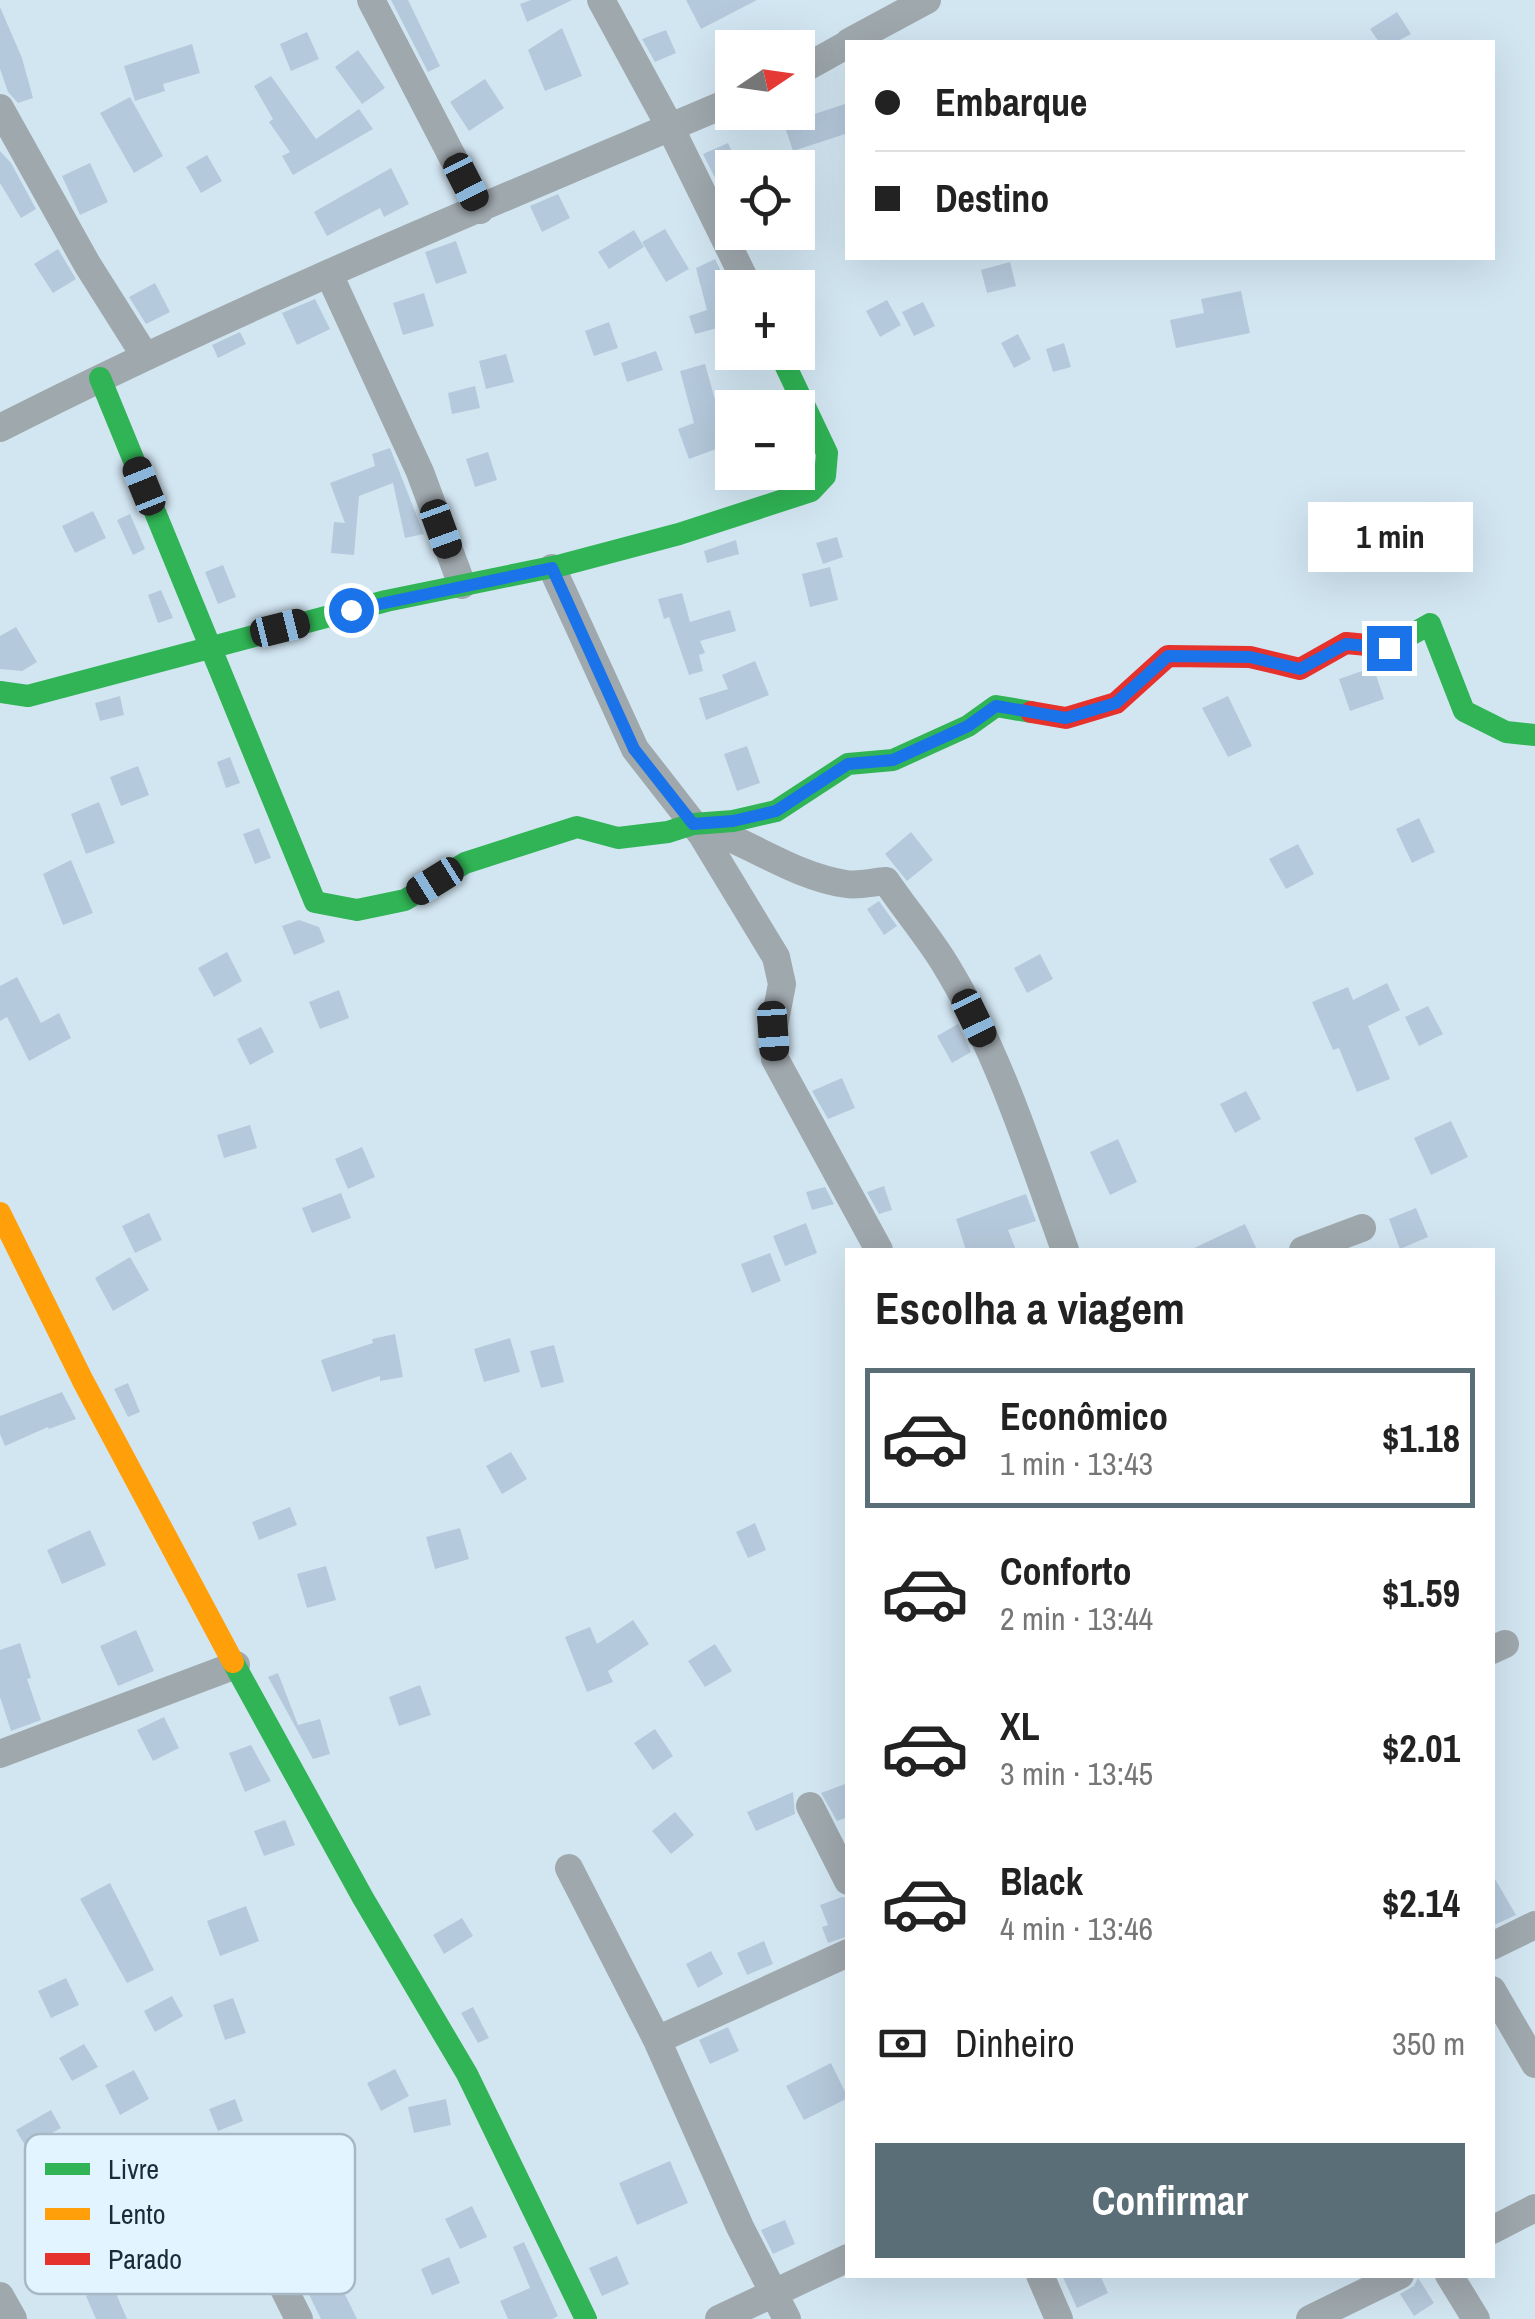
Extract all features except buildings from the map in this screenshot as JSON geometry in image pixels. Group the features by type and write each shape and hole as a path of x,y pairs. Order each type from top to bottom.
{"street":[{"path":"371,0 480,210"},
{"path":"601,0 670,127 740,270"},
{"path":"854,40 927,0"},
{"path":"815,62 845,45"},
{"path":"0,108 86,264 145,356"},
{"path":"0,428 145,356 715,108"},
{"path":"330,274 420,472 462,586"},
{"path":"0,692 28,696 386,600 552,568 679,534 811,491 825,476 826,453 787,370"},
{"path":"100,378 315,902 357,910 405,900 465,863 577,826 618,838 776,811 848,764 893,760 968,726 996,706 1066,718 1116,703 1168,656 1250,657 1300,669 1346,644 1389,648 1430,624 1464,711 1506,732 1535,735"},
{"path":"552,568 634,749 693,824 776,956 782,984 773,1031 775,1060 879,1248"},
{"path":"693,824 735,838 810,875 849,884 886,881 944,963 974,1018 1005,1084 1064,1248"},
{"path":"0,1213 47,1310 353,1882 447,2036 500,2135 586,2319"},
{"path":"1307,1248 1362,1228"},
{"path":"0,1754 236,1665"},
{"path":"810,1806 845,1875"},
{"path":"569,1868 657,2040 740,2226 781,2306"},
{"path":"1495,1944 1535,1924"},
{"path":"657,2040 845,1954"},
{"path":"1495,1995 1535,2064"},
{"path":"1495,2228 1535,2208"},
{"path":"718,2319 781,2306 845,2260"},
{"path":"1041,2278 1060,2319"},
{"path":"1310,2319 1394,2278"},
{"path":"1452,2278 1476,2319"},
{"path":"286,2294 299,2319"},
{"path":"0,2296 12,2319"}],"traffic: fast":[{"path":"0,692 28,696 386,601 562,565 679,534 811,491 825,476 827,453 788,370"},
{"path":"100,378 315,902 357,910 405,900 465,863 577,827 618,838 776,811 848,764 893,760 968,726 996,706 1031,712"},
{"path":"1378,646 1389,647 1430,624 1464,711 1506,732 1535,735"},
{"path":"233,1662 363,1898 467,2074 586,2319"}],"traffic: slow":[{"path":"0,1213 83,1381 233,1662"}],"traffic: jam":[{"path":"1031,712 1066,718 1116,703 1168,656 1250,657 1300,669 1346,643 1378,646"}],"route":[{"path":"351,610 552,568 634,749 693,824 733,821 776,811 848,764 893,760 968,726 996,706 1066,718 1116,703 1168,656 1250,657 1300,669 1346,644 1389,648"}]}
